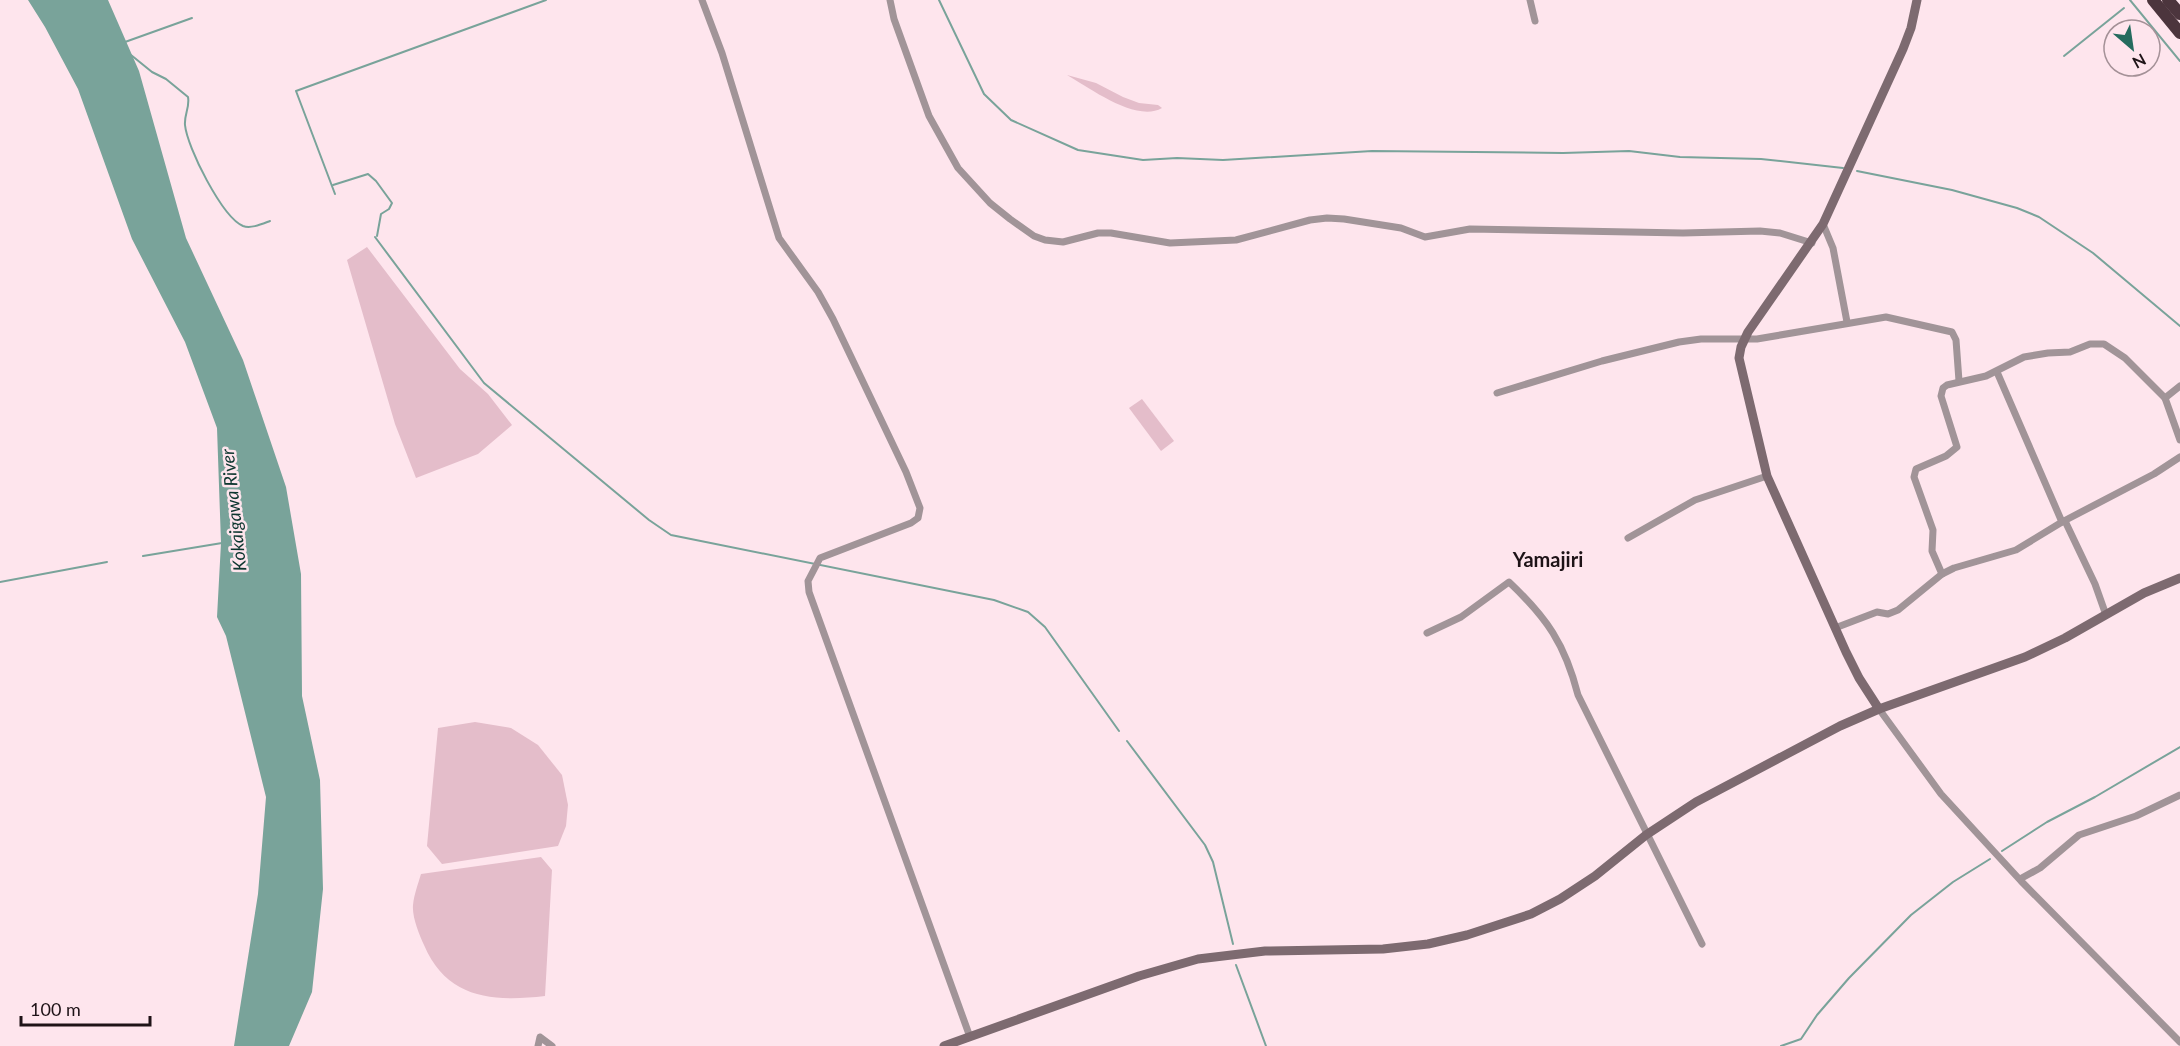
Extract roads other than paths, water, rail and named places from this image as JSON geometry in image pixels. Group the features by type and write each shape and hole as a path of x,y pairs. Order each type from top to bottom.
{"highway":[{"path":"2153,0 2180,33"},
{"path":"2168,0 2180,14"}],"street":[{"path":"702,0 722,53 778,238 826,306 904,466 920,508 918,518 911,523 820,558 808,581 809,592 970,1037"},
{"path":"890,0 894,19 929,116 958,168 996,208 1024,230 1045,240 1063,242 1098,233 1112,233 1170,243 1236,240 1254,237 1310,220 1327,218 1401,228 1425,237 1470,229 1683,233 1760,231 1780,232 1812,243"},
{"path":"1530,0 1535,21"},
{"path":"1917,0 1911,28 1903,49 1823,224 1744,339 1740,352 1740,364 1767,476 1859,678 1941,794 2020,879 2180,1042"},
{"path":"1823,224 1833,248 1847,322"},
{"path":"1497,393 1602,361 1679,342 1701,339 1756,339 1847,322 1891,317 1950,330 1956,340 1959,381"},
{"path":"1942,574 1932,551 1933,530 1922,506 1914,472 1946,456 1957,447 1943,402 1942,391 1947,385 1997,372 2024,357 2048,352 2070,352 2098,343 2108,346 2125,358 2165,398 2180,440"},
{"path":"1997,372 2063,521 2095,584 2106,615"},
{"path":"2165,398 2180,386"},
{"path":"1835,628 1877,612 1888,614 1898,610 1942,574 1970,563 2016,550 2063,521 2154,474 2180,457"},
{"path":"1628,538 1695,500 1767,476"},
{"path":"944,1046 1140,976 1198,959 1264,951 1383,949 1428,944 1467,935 1531,914 1560,899 1595,876 1646,835 1696,802 1840,726 1879,709 2025,657 2065,638 2144,593 2180,578"},
{"path":"1427,633 1461,617 1509,582 1533,605 1556,637 1571,667 1578,695 1702,944"},
{"path":"2020,879 2040,868 2079,835 2136,816 2180,795"},
{"path":"538,1046 540,1037 552,1046"}],"water":[{"name":"Kokaigawa River","path":"28,0 108,0 139,71 186,238 243,360 286,487 301,574 302,696 320,780 323,889 312,992 289,1046 234,1046 258,894 266,797 226,636 217,617 221,543 217,428 185,342 132,239 78,89"}],"waterway":[{"path":"335,194 296,91 546,0"},
{"path":"939,0 984,94 1011,120 1078,150 1143,160 1177,158 1223,160 1372,151 1563,153 1629,151 1680,157 1761,159 1843,168"},
{"path":"2130,0 2180,61"},
{"path":"2064,56 2124,8"},
{"path":"125,42 192,18"},
{"path":"131,55 188,97 185,121 187,135 207,180 225,210 246,227 270,221"},
{"path":"1857,171 1952,190 2017,208 2039,217 2093,253 2180,326"},
{"path":"333,185 368,174 376,181 392,203 389,209 381,214 377,236"},
{"path":"375,237 484,383 649,520 671,535 994,600 1028,612 1045,627 1119,731"},
{"name":"Kokaigawa River","path":"143,556 222,543"},
{"path":"0,582 107,562"},
{"path":"1127,741 1205,845 1213,862 1233,944"},
{"path":"2002,851 2047,822 2095,797 2180,747"},
{"path":"1781,1046 1801,1039 1817,1015 1849,978 1911,915 1953,882 1990,859"},
{"path":"1236,965 1266,1046"}],"district":[{"name":"Yamajiri","path":"1548,560"}]}
